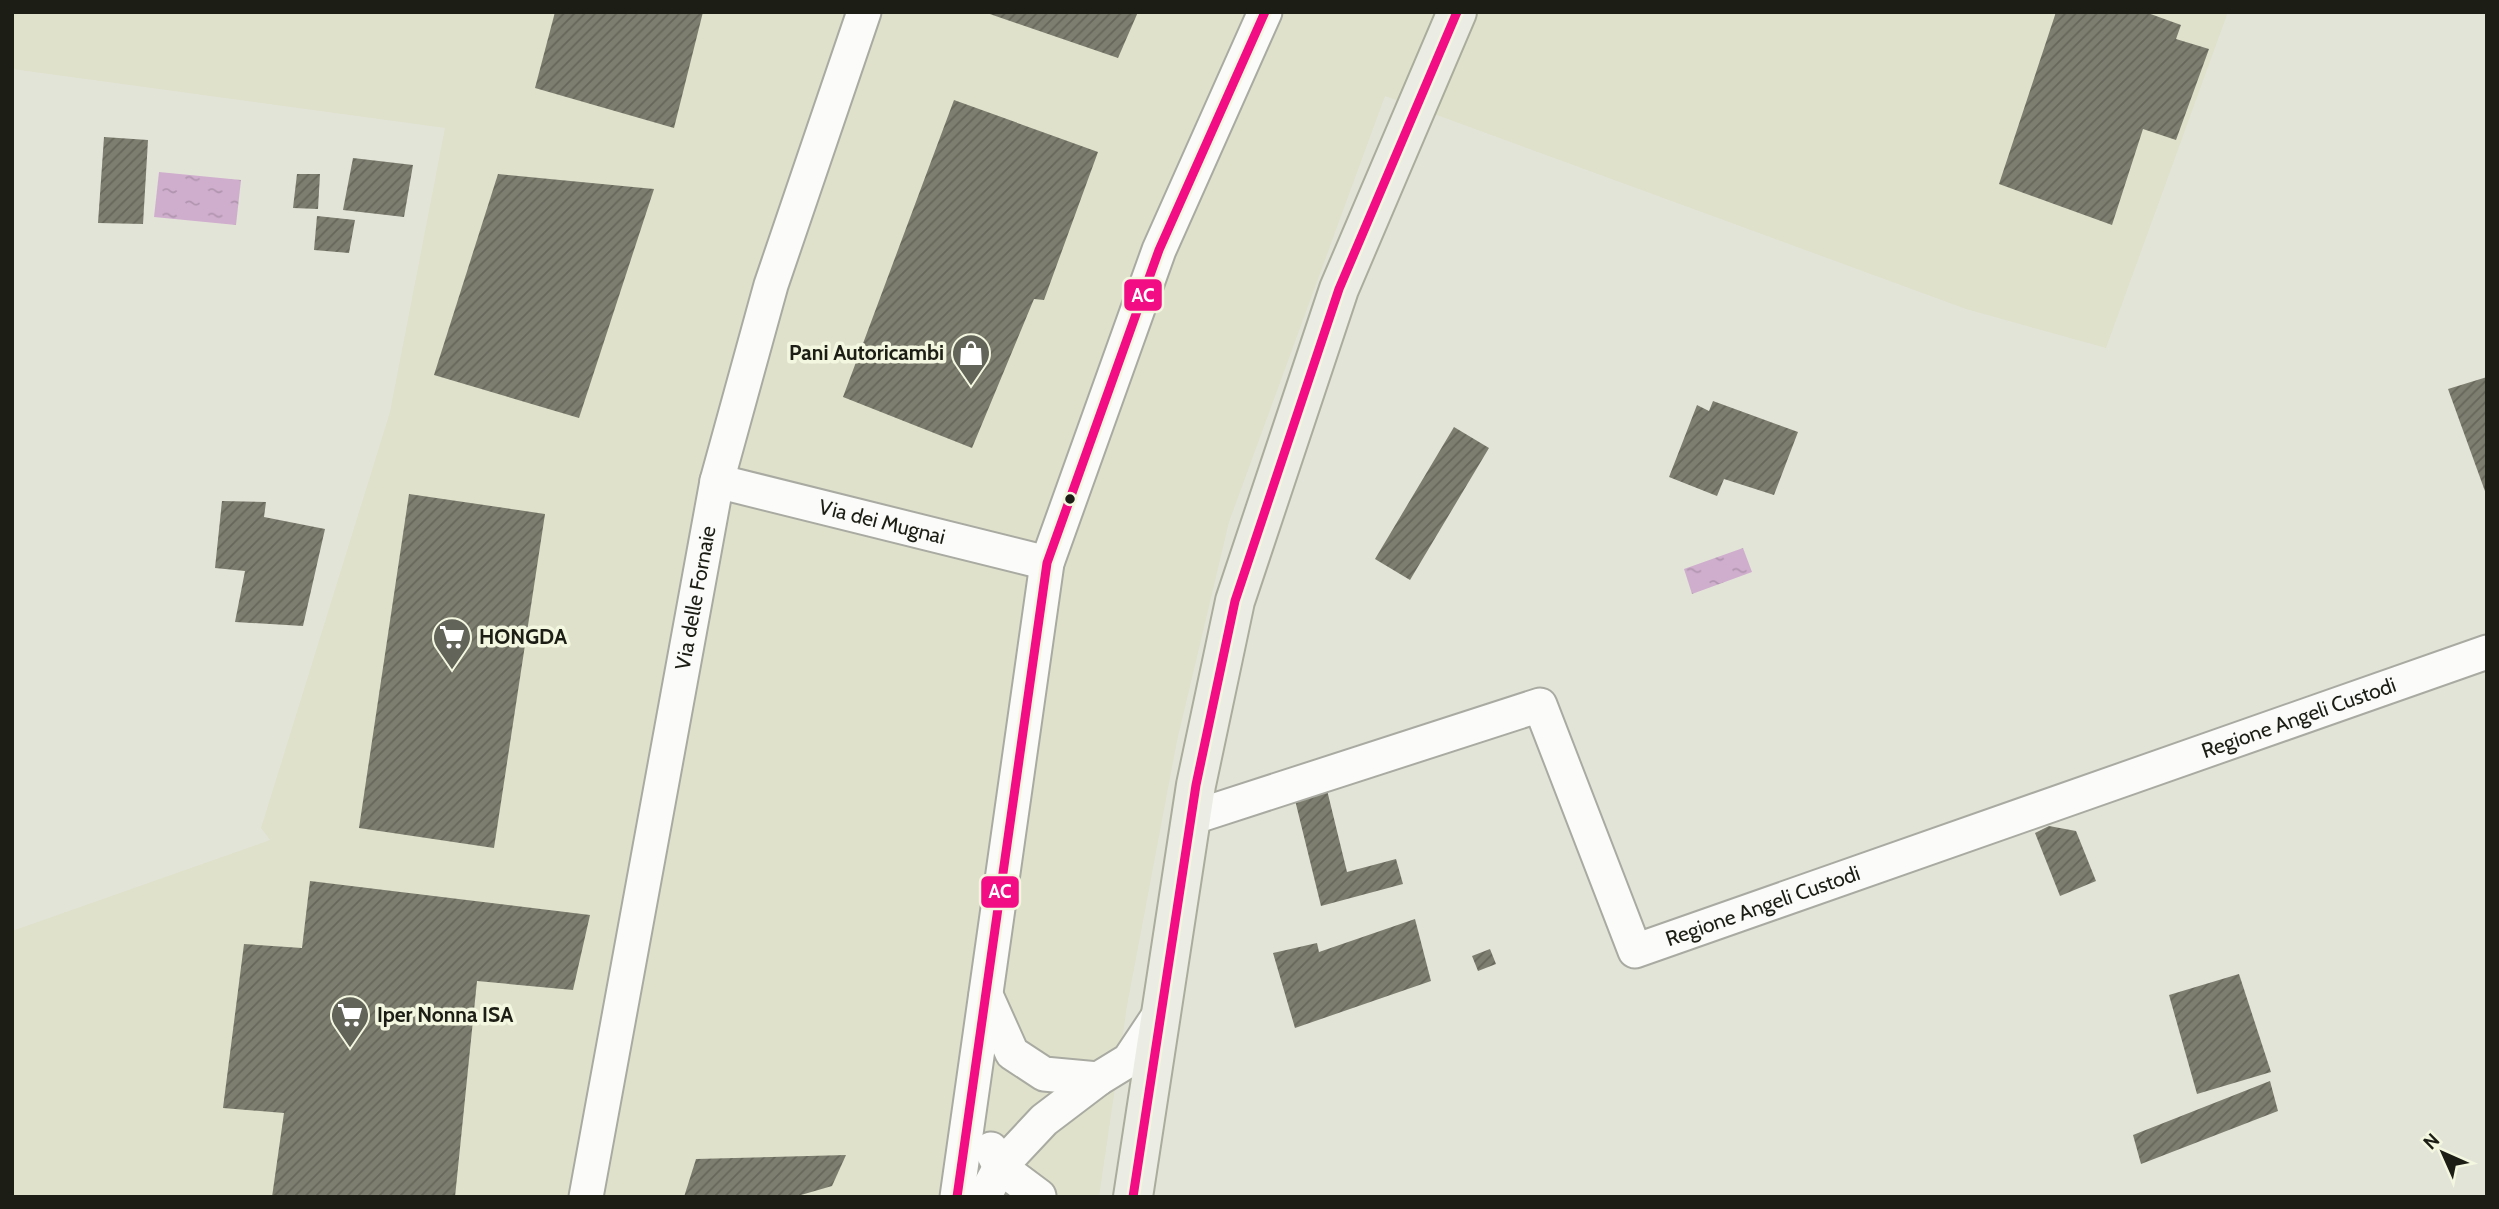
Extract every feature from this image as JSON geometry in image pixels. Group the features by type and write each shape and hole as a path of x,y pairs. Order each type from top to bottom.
{"main road":[{"path":"1133,1197 1191,818 1235,601 1339,289 1457,12"}],"street":[{"name":"Via delle Fornaie","path":"586,1197 716,481 771,285 864,12"},
{"path":"957,1197 1047,563 1159,250 1265,12"},
{"name":"Via dei Mugnai","path":"716,481 1047,563"},
{"name":"Regione Angeli Custodi","path":"1191,818 1540,705 1635,951 2487,652"},
{"path":"986,995 1012,1053 1044,1074 1098,1079"},
{"path":"984,1197 1000,1167 1044,1120 1098,1079 1129,1060 1161,1012"},
{"path":"970,1110 1000,1167 1039,1197"}],"shaded area":[{"path":"12,12 2228,12 2106,348 1966,309 1385,96 1229,522 1177,741 1127,1006 1099,1197 12,1197 12,931 270,840 261,828 390,412 445,128 12,69"}],"water":[{"path":"159,172 241,180 236,225 154,217"},
{"path":"1743,548 1752,572 1692,594 1684,569"}],"building":[{"path":"555,12 703,12 674,128 535,88"},
{"path":"984,12 1138,12 1118,58"},
{"path":"2056,12 2145,12 2181,25 2176,39 2209,49 2176,140 2143,129 2112,225 1999,184"},
{"path":"954,100 1098,152 1044,300 1034,299 972,448 843,397"},
{"path":"104,137 148,140 143,224 98,223"},
{"path":"353,158 413,165 404,217 343,210"},
{"path":"297,174 320,174 318,209 293,208"},
{"path":"498,174 654,189 579,418 434,375"},
{"path":"317,216 355,220 349,253 314,250"},
{"path":"2487,377 2487,494 2486,494 2448,389"},
{"path":"1713,401 1798,432 1774,495 1724,479 1717,496 1669,477 1697,405 1709,411"},
{"path":"1454,427 1489,448 1410,580 1375,559"},
{"name":"HONGDA","path":"409,494 545,514 494,848 359,828"},
{"path":"222,501 266,502 264,517 325,529 303,626 235,622 245,571 215,568"},
{"path":"1327,790 1347,872 1396,859 1403,884 1321,906 1295,800"},
{"path":"2049,826 2076,831 2096,881 2060,896 2035,833"},
{"name":"Iper Nonna ISA","path":"310,881 590,915 573,990 477,981 455,1197 272,1197 284,1113 223,1108 244,944 302,948"},
{"path":"1415,919 1431,981 1295,1028 1273,953 1317,943 1319,952"},
{"path":"1490,949 1496,964 1478,971 1472,956"},
{"path":"2239,974 2271,1072 2197,1094 2169,995"},
{"path":"2270,1081 2278,1111 2141,1164 2133,1135"},
{"path":"846,1155 832,1186 794,1197 684,1197 696,1159"}],"transit line":[{"name":"AC","path":"957,1197 1047,563 1159,250 1265,12"},
{"name":"AC","path":"1133,1197 1196,785 1235,601 1339,289 1457,12"}],"place":[{"name":"Pani Autoricambi","path":"971,387"},
{"name":"HONGDA","path":"452,671"},
{"name":"Iper Nonna ISA","path":"350,1049"}]}
